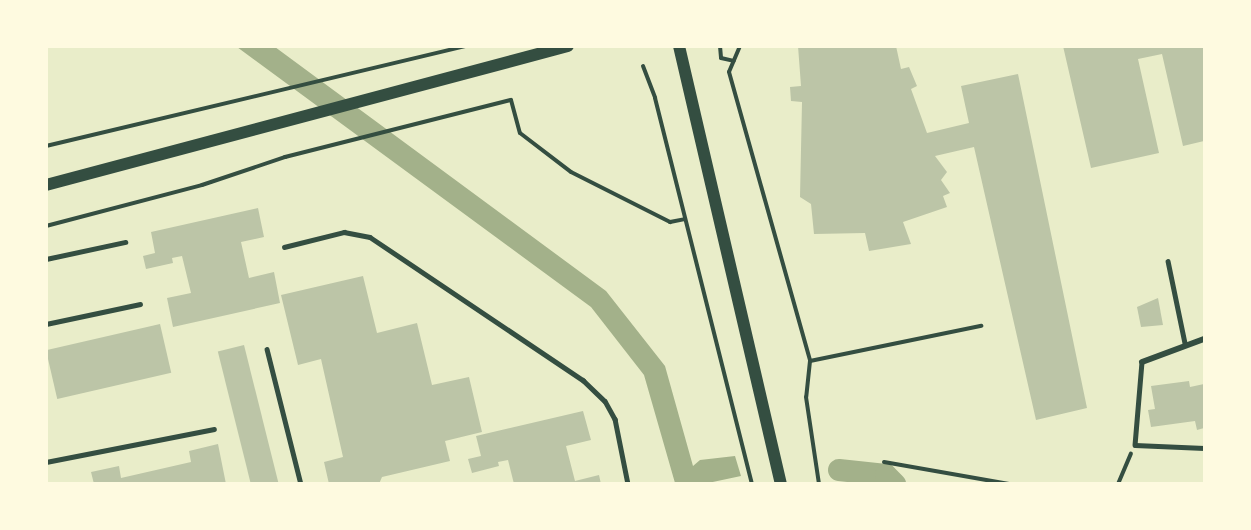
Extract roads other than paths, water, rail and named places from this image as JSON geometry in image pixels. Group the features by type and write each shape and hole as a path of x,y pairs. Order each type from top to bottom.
{"main road":[{"path":"46,185 408,91 568,46"},
{"path":"679,46 781,483"}],"street":[{"path":"1142,362 1185,343 1204,339"}],"lane":[{"path":"284,247 344,232 370,237 573,374 596,390 615,419 628,483"},
{"path":"46,259 126,242"},
{"path":"1168,261 1185,343"},
{"path":"46,324 140,304"},
{"path":"267,349 301,483"},
{"path":"1142,362 1135,444 1204,448"},
{"path":"46,462 214,429"}],"waterway":[{"path":"839,470 886,475 895,484"}]}
